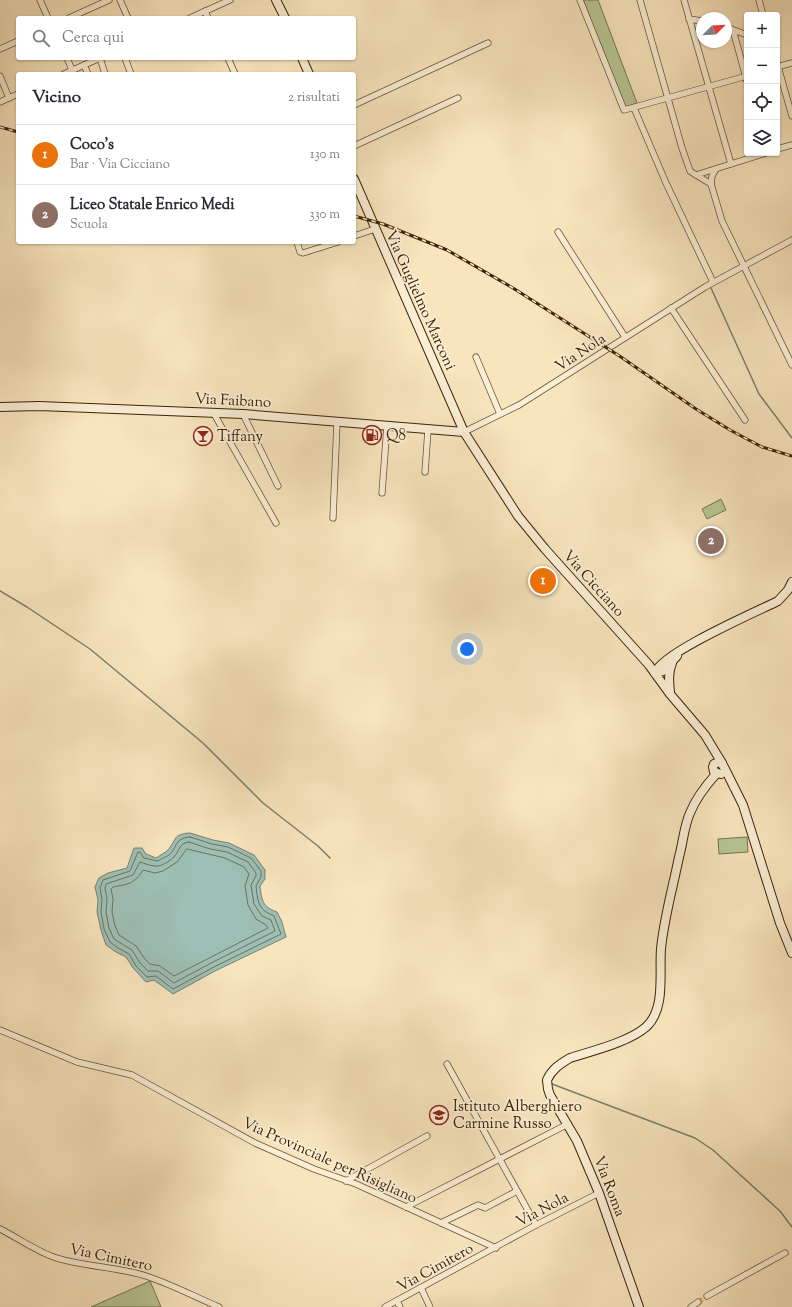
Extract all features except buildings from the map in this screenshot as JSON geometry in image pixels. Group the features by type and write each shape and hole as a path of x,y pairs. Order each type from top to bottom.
{"street":[{"path":"40,0 47,16"},
{"path":"73,16 109,0"},
{"path":"120,0 127,16"},
{"path":"194,16 219,2 230,0"},
{"path":"276,0 284,16"},
{"path":"580,0 624,110 744,79"},
{"path":"640,0 682,148 690,170 711,184"},
{"path":"684,0 731,164"},
{"path":"759,0 762,12"},
{"path":"205,11 207,16"},
{"path":"689,19 696,20"},
{"path":"733,30 744,34"},
{"path":"733,30 744,68"},
{"path":"0,49 16,42"},
{"path":"356,104 488,44"},
{"path":"68,60 72,70"},
{"path":"68,72 95,60"},
{"path":"101,60 105,72"},
{"path":"127,60 130,72"},
{"path":"229,60 234,72"},
{"path":"303,60 308,72"},
{"path":"780,65 792,63"},
{"path":"84,65 87,72"},
{"path":"780,75 792,116"},
{"path":"0,76 9,98"},
{"path":"0,102 16,95"},
{"path":"356,145 458,98"},
{"path":"634,108 666,184 713,283 792,240"},
{"path":"780,149 792,145"},
{"path":"696,175 756,156"},
{"path":"716,168 712,176 711,184 722,221 792,365"},
{"name":"Via Guglielmo Marconi","path":"356,184 464,432"},
{"path":"356,235 375,229"},
{"path":"558,232 625,337"},
{"path":"298,244 300,252 303,254 332,244"},
{"name":"Via Nola","path":"464,432 519,405 713,283"},
{"path":"671,308 745,420"},
{"path":"476,357 500,414"},
{"name":"Via Faibano","path":"0,407 39,406 213,412 464,432"},
{"path":"213,412 276,522"},
{"path":"243,414 278,486"},
{"path":"332,518 337,422"},
{"path":"382,493 387,426"},
{"path":"425,472 428,430"},
{"name":"Via Cicciano","path":"464,432 518,516 545,549 649,665 670,694 697,725 711,745 718,768"},
{"path":"655,673 663,671 668,661 684,648 778,601 788,590 792,582"},
{"path":"649,665 668,661"},
{"path":"668,661 670,694"},
{"path":"718,768 731,782 743,805 780,923 792,953"},
{"name":"Via Roma","path":"639,1307 599,1193 568,1124 550,1095 547,1080 558,1066 570,1058 636,1035 652,1021 659,996 661,948 666,915 689,814 718,768"},
{"name":"Via Provinciale per Risigliano","path":"0,1030 77,1062 132,1075 255,1144 346,1181 496,1248"},
{"path":"447,1064 536,1225"},
{"path":"406,1207 568,1124"},
{"path":"346,1181 427,1136"},
{"path":"441,1223 478,1205 485,1208 517,1190"},
{"name":"Via Nola","path":"496,1248 536,1225 599,1193"},
{"name":"Via Cimitero","path":"0,1229 51,1256 146,1276 219,1307"},
{"name":"Via Cimitero","path":"385,1307 496,1248"},
{"path":"707,1296 785,1253"},
{"path":"421,1288 430,1307"},
{"path":"398,1301 400,1307"},
{"path":"691,1307 698,1302"}],"green space":[{"path":"583,0 598,0 637,103 625,107"},
{"path":"721,499 726,510 707,519 702,509"},
{"path":"747,837 748,852 719,854 718,839"},
{"path":"150,1281 161,1307 91,1307"}],"water":[{"path":"190,833 229,843 254,855 265,870 265,879 260,886 262,899 268,908 277,912 282,922 286,937 215,971 173,994 154,980 146,982 133,968 126,957 106,945 97,912 98,900 95,887 99,878 108,873 127,868 134,848 142,848 146,854 156,858 168,850 178,836"}],"waterway":[{"path":"711,288 759,394 792,438"},
{"path":"0,591 90,649 203,743 263,803 318,846 330,858"},
{"path":"552,1084 695,1138 713,1150 780,1211 792,1227"}],"tunnel":[{"path":"698,1302 707,1296"}],"railway":[{"path":"0,127 16,131"},
{"path":"356,217 383,224 447,250 513,288 621,357 696,409 730,430 762,447 792,456"}],"place":[{"name":"Q8","path":"372,435"},
{"name":"Tiffany","path":"203,436"},
{"name":"Liceo Statale Enrico Medi","path":"711,541"},
{"name":"Coco's","path":"543,581"},
{"name":"Istituto Alberghiero Carmine Russo","path":"439,1115"}]}
